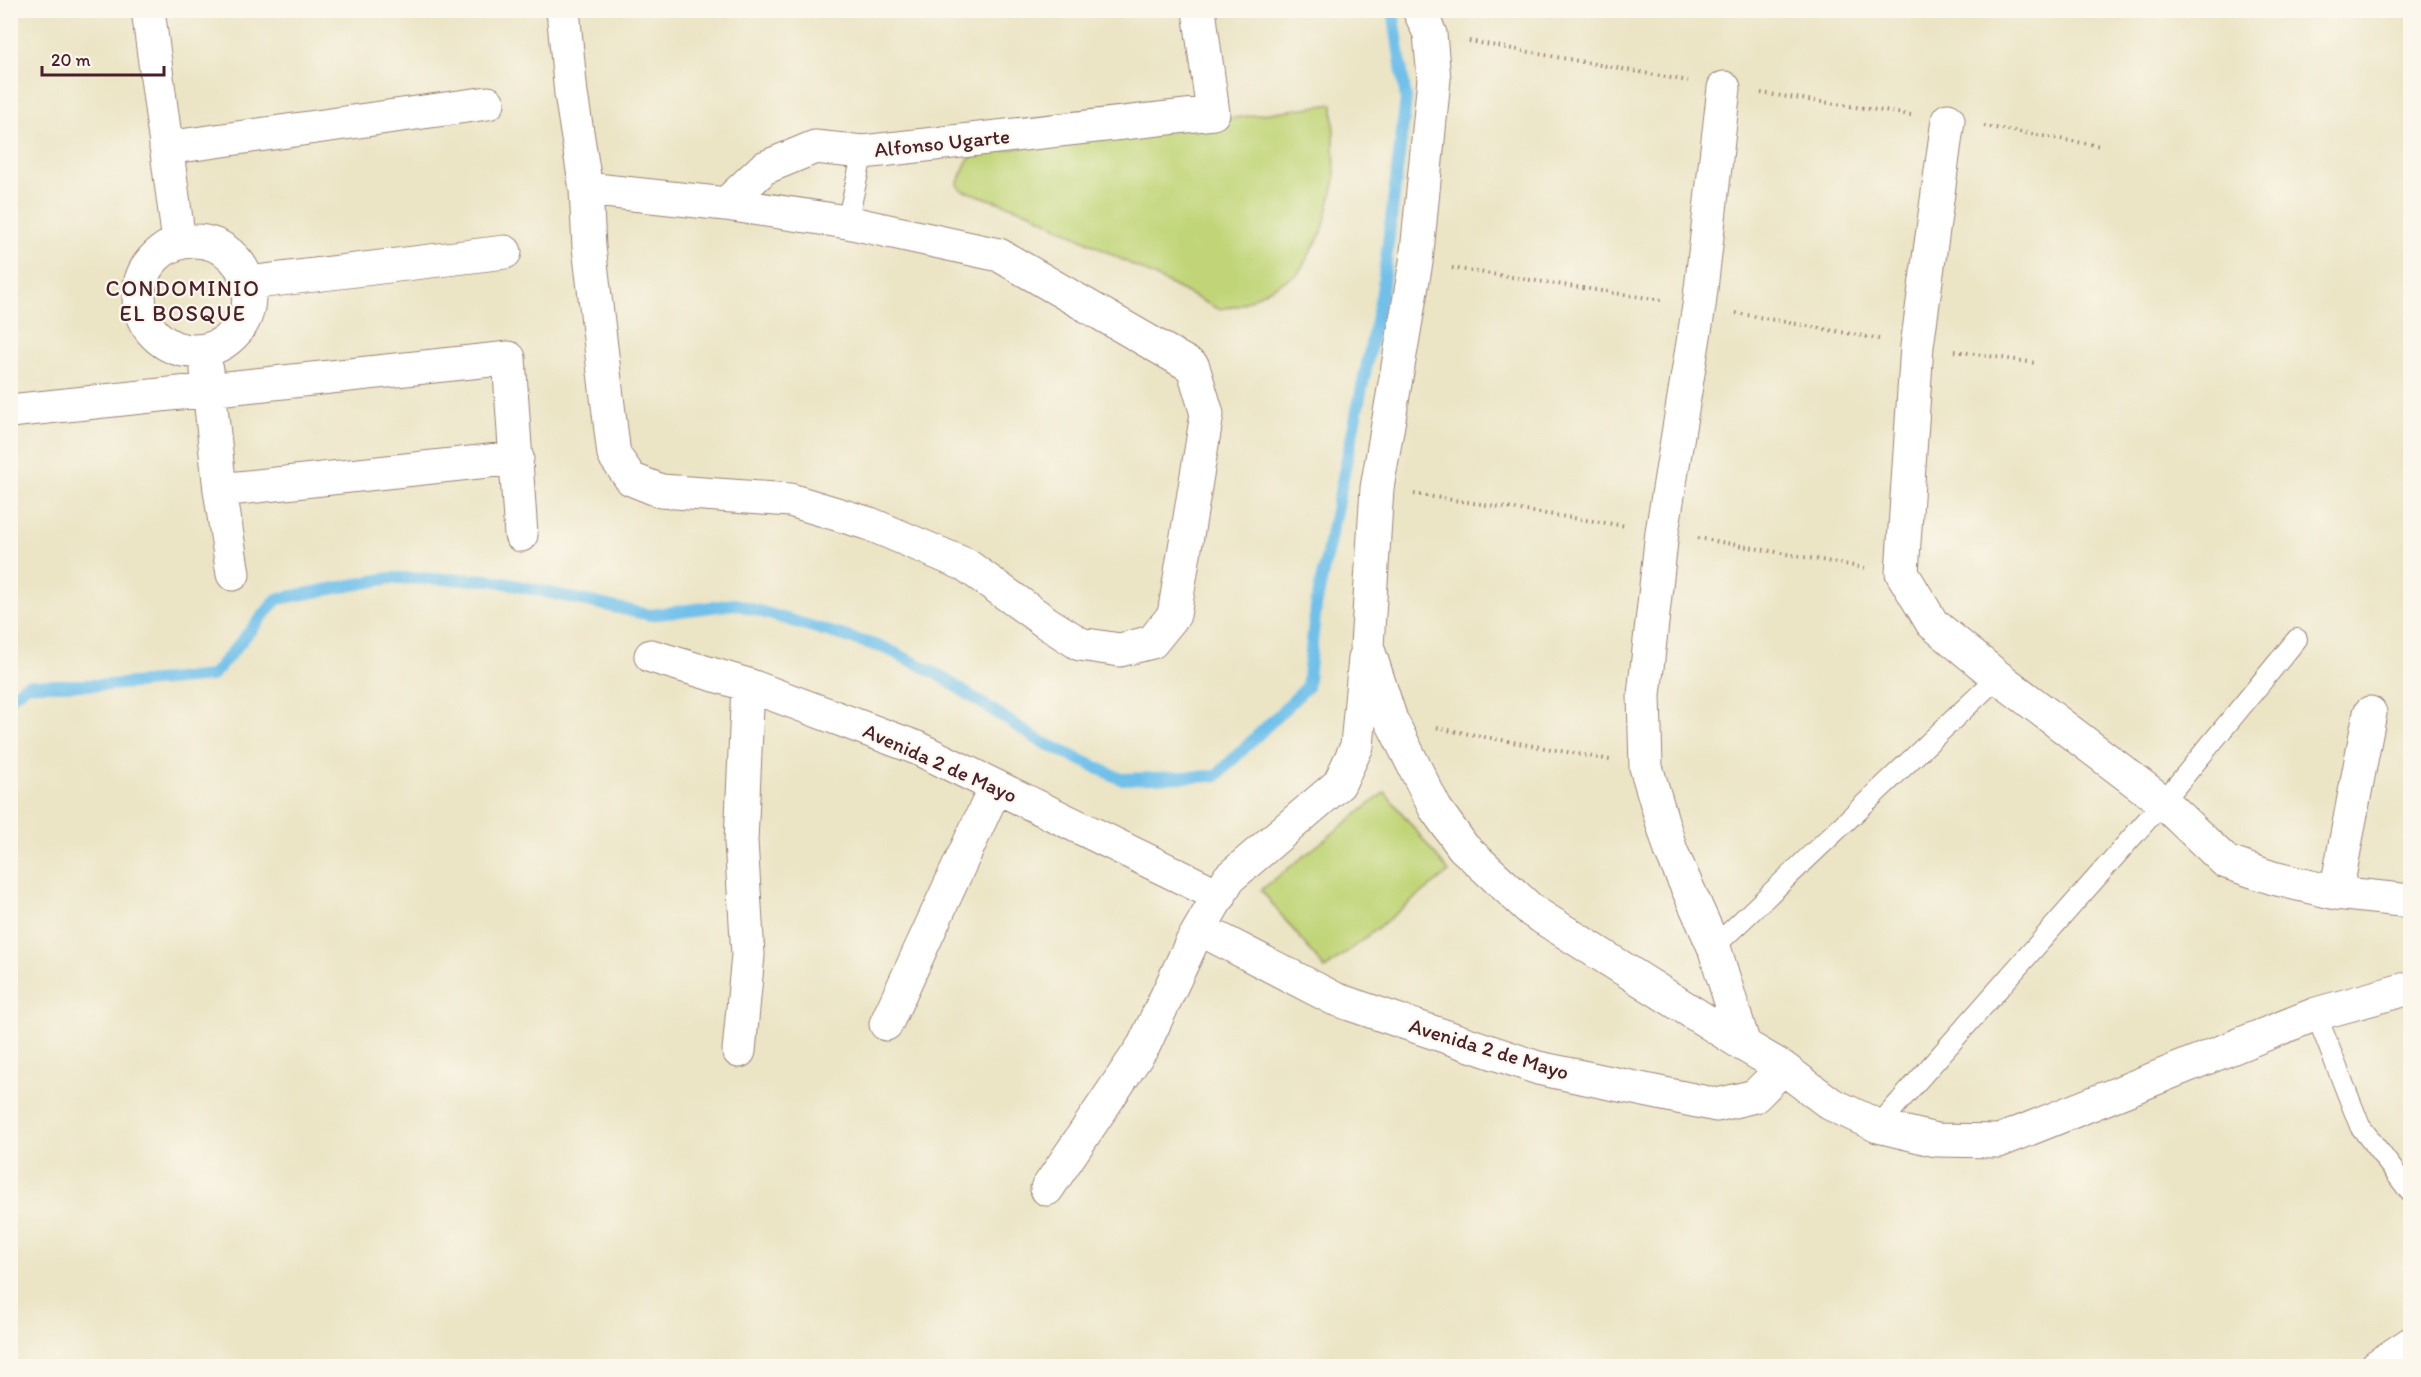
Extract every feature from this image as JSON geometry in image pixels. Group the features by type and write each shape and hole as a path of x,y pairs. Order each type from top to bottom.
{"street":[{"path":"147,10 179,242"},
{"path":"563,10 571,94 586,189 589,247 614,455 631,479 661,491 790,500 870,524 966,565 1080,644 1120,650 1152,642 1174,615 1207,414 1193,367 999,255 847,222 726,204 586,189"},
{"name":"Alfonso Ugarte","path":"726,204 764,168 815,147 863,152 1213,113 1199,10"},
{"path":"1047,1189 1144,1045 1200,929 1229,879 1339,784 1357,746 1367,646 1377,488 1414,273 1434,79 1424,22"},
{"path":"1724,88 1698,306 1662,532 1644,695 1646,767 1671,851 1714,947 1744,1045"},
{"path":"166,148 488,103"},
{"path":"1948,120 1917,346 1902,573 1932,623 1998,677 2163,802 2226,862 2273,879 2337,893 2410,901"},
{"path":"197,240 214,244 230,253 241,267 248,283 250,301 245,318 235,333 221,344 205,350 185,350 168,344 153,333 143,317 139,299 141,281 145,272 162,250 179,242 197,240"},
{"path":"248,283 505,252"},
{"path":"205,350 220,490 233,574"},
{"path":"10,411 509,358 521,535"},
{"path":"220,490 517,458"},
{"path":"1367,646 1391,720 1436,808 1463,847 1532,911 1783,1068 1831,1104 1878,1126 1936,1140 1999,1141 2316,1014 2410,988"},
{"name":"Avenida 2 de Mayo","path":"651,656 748,685 917,748 1220,896"},
{"path":"739,1052 748,955 741,842 748,685"},
{"path":"2337,893 2370,713"},
{"path":"886,1024 995,788"},
{"name":"Avenida 2 de Mayo","path":"1200,929 1335,999 1538,1068 1717,1105 1755,1096 1783,1068"},
{"path":"2377,1366 2410,1344"}],"lane":[{"path":"847,222 863,152"},
{"path":"1878,1126 2163,802 2297,639"},
{"path":"1714,947 1998,677"},
{"path":"2316,1014 2360,1126 2410,1192"}],"path":[{"path":"1424,22 1724,88 1948,120 2101,146"},
{"path":"1391,720 1646,767"}],"green space":[{"path":"1333,104 1335,180 1322,232 1298,274 1238,306 1218,309 1031,213 962,190 957,185 967,161 976,154"},
{"path":"1385,792 1449,872 1325,969 1261,890"}],"waterway":[{"path":"10,697 27,685 111,685 212,676 277,599 390,578 491,580 650,615 735,604 885,648 937,674 1040,741 1121,779 1216,776 1307,687 1316,606 1382,292 1406,99 1393,10"}],"district":[{"name":"CONDOMINIO EL BOSQUE","path":"183,300"}]}
